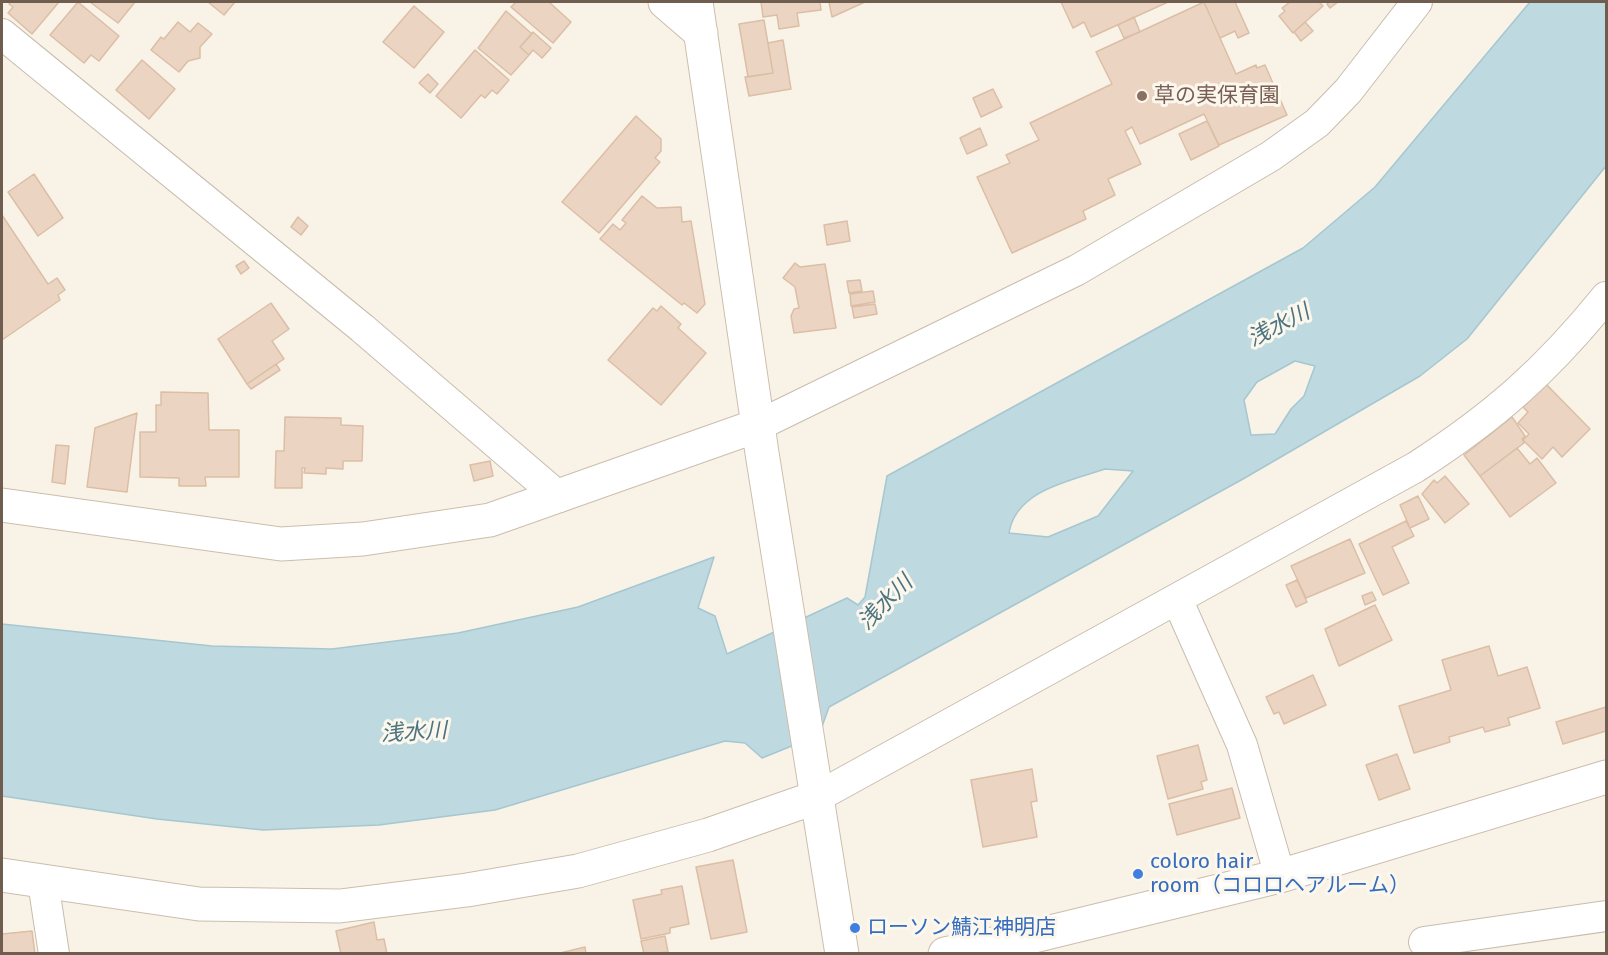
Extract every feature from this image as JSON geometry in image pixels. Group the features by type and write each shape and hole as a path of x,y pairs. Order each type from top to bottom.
{"street":[{"path":"664,2 701,33"},
{"path":"696,2 760,439 842,954"},
{"path":"2,505 281,544 363,539 490,520 559,497 760,439 1077,270 1271,156 1317,123 1348,91 1417,2"},
{"path":"2,34 362,328 559,497"},
{"path":"2,875 199,904 340,906 466,890 578,871 708,835 817,797 1416,467 1469,433 1521,391 1569,343 1606,297"},
{"path":"1177,599 1242,745 1280,876"},
{"path":"945,954 1039,944 1280,876 1606,777"},
{"path":"43,882 54,954"},
{"path":"1424,942 1606,916"}],"water":[{"name":"浅水川","path":"1530,2 1606,2 1606,166 1467,339 1420,376 1243,479 829,707 819,735 762,758 745,743 725,741 495,810 379,825 263,830 157,819 2,796 2,624 212,646 332,649 458,633 578,607 714,557 698,608 715,616 727,654 847,598 858,605 865,597 887,476 1303,248 1375,187","holes":["1295,361 1315,366 1304,396 1291,409 1275,434 1251,435 1244,400 1257,382","1105,469 1133,471 1098,516 1048,537 1009,533 1014,518 1033,497 1061,483"]}],"building":[{"path":"11,2 59,2 32,34 8,13 13,7 9,4"},
{"path":"78,2 119,36 99,61 91,55 84,63 50,35"},
{"path":"90,2 135,2 118,23"},
{"path":"208,2 235,2 224,15"},
{"path":"516,2 549,2 571,22 553,43 511,7"},
{"path":"761,2 820,2 821,10 797,13 799,26 779,29 777,15 763,17"},
{"path":"829,2 865,2 832,17"},
{"path":"1061,2 1168,2 1091,37 1084,22 1073,28"},
{"path":"1204,2 1236,74 1256,65 1257,68 1265,65 1287,115 1219,145 1204,114 1140,144 1132,127 1125,131 1141,164 1108,179 1115,195 1083,211 1086,219 1012,253 977,177 1010,163 1006,155 1039,140 1030,123 1112,84 1096,52"},
{"path":"1204,2 1235,2 1249,33 1238,38 1235,31 1220,38"},
{"path":"1290,2 1319,2 1323,6 1293,33 1279,16 1285,11 1282,8"},
{"path":"1338,2 1330,8 1327,4"},
{"path":"414,6 444,32 414,68 383,42"},
{"path":"506,11 532,34 520,47 529,55 511,75 478,48"},
{"path":"1134,17 1140,32 1124,38 1118,25"},
{"path":"764,20 773,73 748,77 739,24"},
{"path":"178,22 190,32 198,23 212,34 200,47 200,58 188,61 179,72 151,50 161,37 164,39"},
{"path":"1305,22 1313,31 1301,41 1294,32"},
{"path":"533,32 551,48 542,58 533,50 529,55 520,47"},
{"path":"783,40 791,89 749,96 745,77 773,73 768,43"},
{"path":"475,50 509,80 497,94 492,90 485,98 481,95 461,118 436,96"},
{"path":"142,60 175,89 149,119 116,90"},
{"path":"428,74 438,84 430,93 419,83"},
{"path":"993,89 1002,107 981,117 973,98"},
{"path":"636,116 661,139 661,151 655,158 660,162 599,233 562,202"},
{"path":"1207,121 1219,146 1191,160 1179,134"},
{"path":"980,128 987,145 967,154 960,138"},
{"path":"34,174 63,218 38,236 8,192"},
{"path":"642,196 657,208 681,207 682,222 691,221 705,304 697,313 684,303 682,305 600,239 613,224 620,230 626,223 622,220"},
{"path":"2,215 48,284 57,278 65,290 58,295 60,300 2,340"},
{"path":"298,217 308,226 301,235 291,227"},
{"path":"847,221 850,241 827,245 824,225"},
{"path":"244,261 249,268 241,274 236,266"},
{"path":"795,263 800,267 825,264 836,328 794,333 791,316 794,309 799,308 795,287 783,278"},
{"path":"860,280 862,291 849,293 847,281"},
{"path":"873,291 875,302 851,306 850,294"},
{"path":"271,303 289,329 272,341 284,359 247,384 218,339"},
{"path":"875,304 877,314 854,318 852,307"},
{"path":"661,306 681,324 678,328 706,353 661,405 608,360 653,308 657,311"},
{"path":"276,364 280,370 251,389 247,384"},
{"path":"1546,384 1590,429 1562,457 1553,447 1542,459 1523,440 1529,434 1518,423 1528,412 1523,407"},
{"path":"161,392 208,393 209,430 239,430 239,477 205,477 206,486 179,486 179,478 140,477 140,432 156,432 156,405 161,405"},
{"path":"137,413 127,492 87,487 95,428"},
{"path":"285,417 341,418 341,425 363,426 362,461 343,461 343,469 326,468 326,474 304,473 305,468 302,468 302,488 275,488 276,451 284,451"},
{"path":"1512,417 1525,436 1522,439 1524,443 1480,476 1464,455"},
{"path":"56,445 69,446 65,484 52,482"},
{"path":"1517,448 1530,464 1537,458 1556,483 1510,517 1480,476"},
{"path":"490,461 493,476 474,481 470,465"},
{"path":"1445,476 1469,504 1445,523 1422,494 1434,480 1437,483"},
{"path":"1418,496 1429,519 1410,528 1400,505"},
{"path":"1406,521 1414,536 1392,547 1409,583 1383,595 1359,544"},
{"path":"1350,539 1365,573 1306,598 1291,566"},
{"path":"1297,580 1307,602 1296,607 1286,585"},
{"path":"1372,592 1376,600 1365,605 1362,596"},
{"path":"1375,605 1392,640 1339,666 1325,629"},
{"path":"1489,646 1498,676 1527,667 1540,708 1508,718 1510,725 1485,732 1483,727 1449,737 1450,742 1414,753 1399,706 1451,690 1442,660"},
{"path":"1313,675 1326,705 1284,724 1279,712 1274,714 1266,697"},
{"path":"1606,707 1606,731 1563,744 1556,722"},
{"path":"1198,745 1207,780 1201,782 1203,789 1168,799 1157,756"},
{"path":"1397,754 1410,789 1379,800 1366,765"},
{"path":"1032,769 1037,801 1031,802 1037,837 983,847 971,780"},
{"path":"1232,788 1240,818 1177,835 1169,804"},
{"path":"733,860 747,932 711,939 696,867"},
{"path":"682,886 689,924 670,928 670,933 641,939 633,900 662,894 661,890"},
{"path":"374,922 377,940 384,939 387,954 341,954 336,931"},
{"path":"32,931 35,954 2,954 2,934"},
{"path":"665,936 668,952 644,954 641,941"},
{"path":"585,947 586,954 556,954"}],"place":[{"name":"草の実保育園","path":"1142,96"},
{"name":"coloro hair room（コロロヘアルーム）","path":"1138,874"},
{"name":"ローソン鯖江神明店","path":"855,928"}]}
